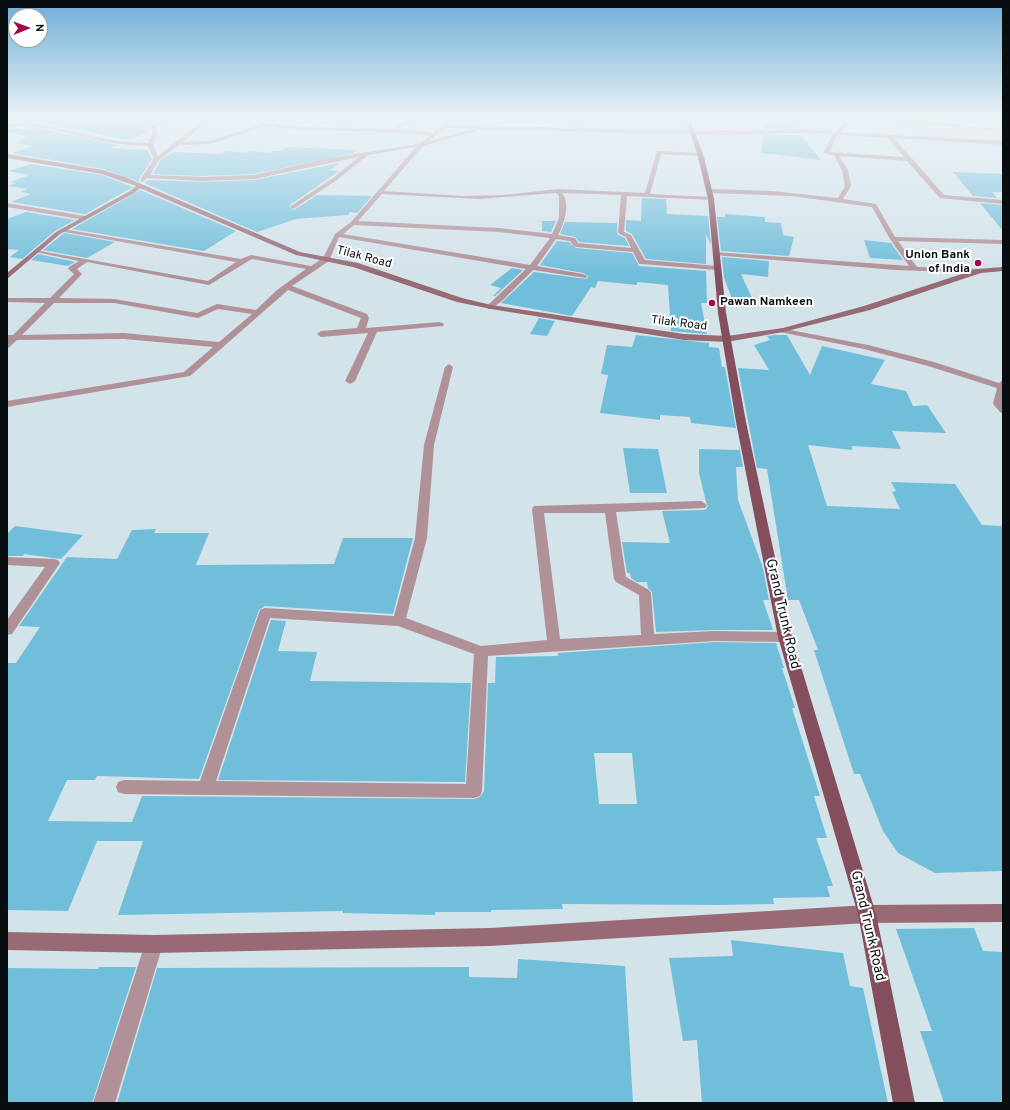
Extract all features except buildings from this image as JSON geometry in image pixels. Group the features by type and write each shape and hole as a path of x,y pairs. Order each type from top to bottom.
{"main road":[{"name":"Tilak Road","path":"96,171 123,178 298,254 355,265 460,300 490,307 684,337 727,339 783,330 867,308 980,271 1003,269"},
{"name":"Grand Trunk Road","path":"705,171 710,191 715,254 741,422 785,637 852,858 867,914 904,1103"},
{"path":"7,277 37,251 65,230 132,192 139,186"},
{"path":"7,941 154,944 490,937 867,914 1003,913"}],"street":[{"path":"139,186 149,171"},
{"path":"146,176 202,179 254,177 283,171"},
{"path":"293,207 345,171"},
{"path":"7,404 187,374 287,287 326,259 336,235 353,223 398,171"},
{"path":"647,194 654,171"},
{"path":"840,199 848,186 845,171"},
{"path":"919,171 942,197 1003,202"},
{"path":"710,191 747,190 840,199 874,205 893,238 914,268"},
{"path":"380,192 466,198 557,191 647,194 711,199"},
{"path":"490,307 517,283 531,266 543,255 555,236 562,218 562,196 557,191"},
{"path":"624,193 621,233 629,236 642,262 717,268"},
{"path":"7,205 85,218"},
{"path":"353,223 499,230 573,239 576,245 636,250"},
{"path":"65,230 242,261"},
{"path":"336,235 531,266 583,276"},
{"path":"893,238 1003,242"},
{"path":"37,251 209,282 251,257 312,268"},
{"path":"715,254 914,268 980,271"},
{"path":"7,346 11,338 78,274 72,269 86,260"},
{"path":"287,287 364,316 365,318 361,330"},
{"path":"7,300 114,301 198,316 217,306 258,313"},
{"path":"321,334 374,328 440,324"},
{"path":"350,381 374,328"},
{"path":"783,330 866,347 931,364 1003,386 998,404 1003,410"},
{"path":"11,338 124,336 220,345"},
{"path":"399,621 421,538 430,445 449,367"},
{"path":"554,645 538,509 610,509 701,505"},
{"path":"610,509 620,579 645,593 648,640"},
{"path":"7,561 54,563 7,630"},
{"path":"205,789 265,613 399,621 481,651 554,645 715,636 785,637"},
{"path":"124,787 474,791 481,651"},
{"path":"104,1103 154,944"}],"place":[{"name":"Union Bank of India","path":"978,263"},
{"name":"Pawan Namkeen","path":"712,303"}]}
